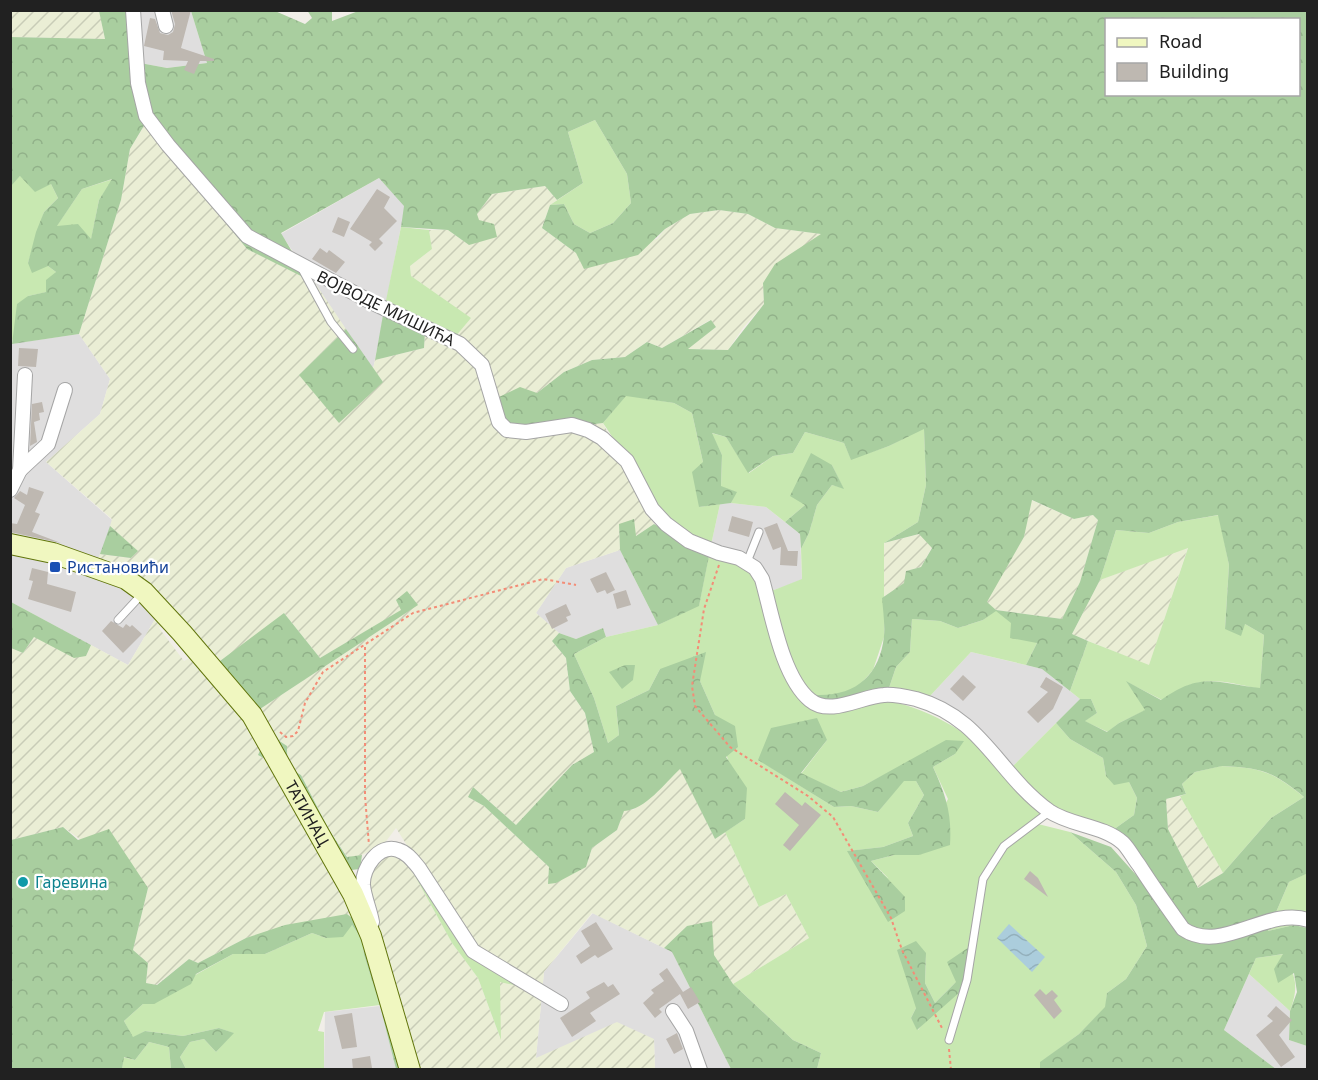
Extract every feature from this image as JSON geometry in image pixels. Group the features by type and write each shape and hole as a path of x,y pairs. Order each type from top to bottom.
{"street":[{"name":"ВОЈВОДЕ МИШИЋА","path":"134,10 138,83 146,116 168,145 247,236 300,265 460,344 482,365 499,422 507,430 526,432 572,425 588,430 602,438 627,460 652,508 666,524 689,541 747,562"},
{"path":"162,10 166,26"},
{"path":"20,471 25,375"},
{"path":"10,490 20,471 48,444 65,390"},
{"name":"ТАТИНАЦ","path":"10,544 53,553 106,570 144,592 220,675 252,715 353,894 371,936 410,1070"},
{"path":"747,562 762,579 786,660 795,681 808,699 816,704 830,706 884,695 914,698 939,707 964,722 982,739 1009,774 1050,812 1106,833 1124,843 1183,929 1190,934 1200,936 1230,932 1287,917 1308,920"},
{"path":"371,936 371,916 363,886 370,863 385,849 396,849 409,856 473,951 561,1004"},
{"path":"673,1011 686,1031 700,1070"}],"lane":[{"name":"ВОЈВОДЕ МИШИЋА","path":"300,265 331,322 353,349"},
{"path":"747,562 759,532"},
{"path":"118,620 144,592"},
{"path":"949,1040 967,980 983,879 1004,846 1050,812"}],"path":[{"path":"719,553 719,566 704,609 692,686 695,706 730,747 808,795 833,817 891,918 902,950 949,1040 951,1070"},
{"path":"273,727 286,737 293,736 298,731 305,703 323,672 413,613 543,579 576,585"},
{"path":"365,645 365,796 370,863"}],"shaded area":[{"path":"139,11 191,11 207,63 167,68 140,63"},
{"path":"379,178 405,206 373,369 281,234"},
{"path":"79,334 110,379 100,414 46,462 112,520 158,614 128,665 11,602 10,344"},
{"path":"720,504 766,507 800,534 802,580 774,590 711,545"},
{"path":"620,550 658,625 606,637 603,628 576,639 559,633 536,613 566,568"},
{"path":"971,652 1042,669 1080,699 1012,767 930,696"},
{"path":"593,913 672,952 731,1069 655,1069 654,1039 536,1058 544,972"},
{"path":"1249,974 1290,1011 1289,1040 1307,1046 1307,1069 1276,1069 1224,1030"},
{"path":"380,1006 396,1069 324,1070 325,1012"}],"green space":[{"path":"99,10 105,39 11,37 11,11"},
{"path":"307,10 332,11 332,21 361,10 1307,11 1308,873 1289,882 1268,931 1294,925 1307,928 1307,1046 1289,1040 1290,1011 1297,992 1294,973 1278,983 1274,969 1283,954 1256,958 1224,1030 1276,1069 1040,1069 1040,1062 1079,1034 1105,1007 1107,993 1126,979 1147,946 1136,905 1116,872 1070,832 1111,847 1138,877 1113,830 1134,815 1137,798 1129,782 1114,785 1106,776 1103,758 1070,739 1056,723 1080,699 1091,699 1097,713 1085,721 1107,732 1145,710 1126,681 1161,700 1175,691 1199,682 1220,682 1260,688 1264,635 1245,624 1241,636 1225,629 1229,565 1218,515 1178,522 1149,533 1116,530 1100,580 1072,634 1088,641 1070,691 1042,669 1026,665 1037,643 1010,638 1011,623 996,611 983,620 958,628 940,621 912,619 910,652 896,667 885,700 813,709 817,695 843,692 864,680 871,672 882,650 884,622 882,598 904,583 906,571 921,567 932,548 919,534 884,543 918,522 926,485 924,429 889,446 851,460 844,443 805,432 793,453 773,456 748,473 726,437 712,433 722,455 721,486 737,492 731,503 699,507 692,472 703,462 692,413 674,403 626,396 603,423 508,435 495,419 499,397 520,387 537,393 564,372 592,360 625,357 647,342 662,348 711,320 716,327 688,349 728,350 764,304 763,283 775,264 821,234 775,228 748,214 719,210 690,214 665,229 638,255 584,269 576,253 542,228 550,205 564,204 574,224 590,233 613,223 631,203 627,174 595,120 568,132 583,183 557,200 545,186 492,194 477,214 479,220 494,224 497,237 469,245 448,230 401,227 404,206 379,178 281,233 309,280 247,249 145,124 130,149 121,200 79,334 12,344 17,304 28,296 46,292 46,280 56,272 48,266 32,273 28,263 44,212 58,198 51,184 35,192 20,176 11,186 10,37 105,39 99,11 139,11 140,63 167,68 207,63 191,11 275,11 305,24 312,18","holes":["112,179 99,200 91,239 78,224 57,226 82,189","1032,500 1074,519 1093,515 1098,520 1080,582 1062,619 996,610 987,602 1024,537","1222,766 1266,772 1283,781 1304,797 1271,818 1223,873 1198,888 1168,829 1166,799 1186,794 1182,784 1195,772"]},
{"path":"595,120 627,174 631,203 613,223 590,233 574,224 564,204 550,205 583,183 568,132"},
{"path":"146,123 247,249 313,280 346,329 299,375 383,382 373,369 375,360 424,348 425,332 471,319 411,276 410,266 432,249 429,230 448,230 469,245 478,220 477,214 492,194 545,186 557,200 550,205 542,228 576,253 657,239 665,229 690,214 719,210 748,214 775,228 822,234 763,283 764,304 728,350 687,349 716,327 710,320 662,348 647,342 625,357 592,360 564,372 537,393 509,435 603,423 654,524 636,536 619,524 620,550 566,568 536,613 559,633 552,641 566,658 570,691 585,713 594,752 572,765 516,825 473,787 468,797 484,806 549,867 586,867 592,848 617,830 624,810 633,810 656,793 680,768 715,839 725,832 759,907 786,894 809,938 733,984 713,955 687,926 664,948 592,913 544,972 536,1058 617,1022 654,1039 655,1069 405,1069 368,881 371,865 388,848 405,858 452,943 478,978 500,1038 500,981 539,990 468,943 396,828 384,844 362,855 348,858 329,830 301,775 275,764 356,919 246,938 198,963 189,959 156,985 146,983 148,963 133,950 148,888 63,827 11,840 11,648 23,653 34,637 86,656 91,645 128,665 158,614 97,560 100,554 131,558 137,551 110,526 112,519 46,462 100,414 110,379 79,334 121,200 130,149","holes":["417,605 257,711 284,613 320,658 402,610","166,621 196,654 184,661 159,628"]},
{"path":"20,176 51,184 58,198 44,212 28,263 48,266 56,272 47,292 28,296 11,344 10,186"},
{"path":"113,179 99,200 91,240 56,227 82,189"},
{"path":"401,227 429,230 432,249 410,266 411,276 471,318 455,337 425,332 383,315"},
{"path":"383,315 425,332 424,348 375,360"},
{"path":"346,329 383,382 339,423 299,375"},
{"path":"626,395 674,403 692,413 703,462 699,507 720,504 711,545 686,533 662,511 603,423"},
{"path":"924,428 926,485 918,522 884,543 884,637 873,670 858,687 837,696 817,695 885,700 896,667 910,652 912,619 940,621 958,628 983,620 996,610 1037,643 1026,665 971,652 930,696 888,701 906,705 938,718 969,736 1012,767 1056,723 1070,739 1103,758 1106,776 1129,782 1137,798 1134,815 1113,830 1041,812 1034,823 1070,832 1116,872 1136,905 1147,946 1126,979 1107,993 1106,1007 1079,1034 1041,1062 1040,1069 817,1069 821,1053 793,1040 733,984 809,938 786,894 759,907 725,832 745,819 715,715 700,681 660,669 649,690 616,706 619,735 608,743 594,698 574,654 606,637 658,625 699,605 711,545 774,590 802,579 801,549 809,533 817,505 832,485 843,488 832,465 805,505 785,522 766,507 731,503 736,492 721,487 722,455 711,433 726,437 749,473 773,456 793,453 805,432 844,443 851,459 889,446","holes":["827,740 801,774 841,792 863,786 901,766 955,754 933,767 948,799 919,855 894,855 871,861 888,878 848,851 883,847 913,836 908,823 924,795 916,781 903,781 878,812 851,806 834,807 759,760","926,953 925,983 935,1003 956,982 918,1030 911,1018 916,1008"]},
{"path":"811,453 832,465 844,489 832,485 817,505 809,533 801,549 800,534 785,522 805,505 790,496"},
{"path":"1031,500 1074,519 1093,515 1098,520 1080,582 1062,619 996,610 986,602 1024,537"},
{"path":"1219,515 1229,565 1225,629 1245,624 1264,635 1260,689 1209,681 1187,686 1162,700 1127,682 1146,710 1119,723 1108,732 1084,721 1097,713 1091,699 1080,699 1070,691 1088,641 1149,665 1188,548 1100,580 1116,530 1149,533 1178,522"},
{"path":"634,519 636,536 654,524 709,556 699,606 658,625 620,550 619,524"},
{"path":"110,526 138,551 131,558 100,554"},
{"path":"920,534 932,547 921,567 906,571 905,583 882,598 884,543"},
{"path":"1188,547 1149,666 1072,634 1100,580"},
{"path":"407,591 418,605 257,711 208,670 284,613 320,658 401,610 396,600"},
{"path":"11,602 91,645 86,656 74,658 34,637 23,653 11,648"},
{"path":"603,628 606,637 574,654 594,698 608,743 619,735 616,706 649,690 660,669 706,652 700,681 715,715 735,726 738,747 726,757 747,788 745,819 715,839 680,769 647,801 624,811 617,830 592,848 586,867 556,883 548,884 549,867 484,806 468,797 473,787 516,825 572,765 594,752 585,713 570,691 566,658 552,641 559,633 576,639"},
{"path":"625,665 635,665 633,680 622,689 609,672"},
{"path":"817,718 827,740 801,773 841,792 863,786 946,740 964,741 955,754 933,767 947,805 950,845 919,855 894,855 871,861 905,897 905,911 888,922 847,851 883,847 913,836 908,823 924,795 916,781 904,781 878,812 851,806 834,807 758,760 771,728"},
{"path":"278,740 287,746 290,766 301,775 329,830 347,857 362,855 360,869 343,871 275,764 258,755 263,744"},
{"path":"1221,766 1266,772 1283,781 1304,797 1271,818 1223,873 1180,796 1186,794 1182,784 1195,772"},
{"path":"1180,796 1223,873 1198,888 1168,829 1166,799"},
{"path":"63,827 78,840 109,829 148,888 133,950 148,963 146,983 157,985 189,959 198,963 246,938 285,925 347,914 379,939 405,1069 396,1069 364,955 363,941 352,925 343,937 326,938 312,933 265,954 233,954 196,974 191,984 154,1004 143,1004 124,1021 133,1037 145,1031 183,1036 219,1028 234,1033 216,1052 204,1039 190,1042 180,1057 186,1069 171,1069 169,1047 149,1042 135,1060 124,1057 122,1069 11,1070 11,840"},
{"path":"405,858 468,943 542,991 500,982 501,1040 478,978 452,943"},
{"path":"1307,873 1307,928 1294,925 1268,931 1289,882"},
{"path":"712,921 714,955 733,984 793,1040 821,1053 817,1069 731,1069 672,952 664,948 687,926"},
{"path":"352,925 363,941 364,955 380,1005 324,1012 318,1031 324,1032 324,1069 186,1069 180,1057 190,1042 204,1039 216,1052 233,1033 219,1028 183,1036 145,1031 133,1038 124,1021 143,1004 233,954 265,954 312,933 326,938"},
{"path":"916,941 926,953 925,983 935,1003 956,982 947,962 975,943 969,984 917,1030 911,1018 916,1008 897,950"},
{"path":"1284,954 1295,982 1295,995 1290,1011 1249,974 1256,958"},
{"path":"149,1042 169,1047 171,1069 122,1070 123,1057 135,1060"}],"water":[{"path":"1009,924 1045,957 1032,972 997,938"}],"building":[{"path":"171,10 191,10 181,48 214,59 214,61 200,61 194,74 184,70 188,61 163,60 164,51 144,46 150,18 155,19 160,33 168,35 173,32 175,24"},
{"path":"377,189 390,197 384,208 397,221 379,239 383,243 375,251 369,245 372,242 350,229"},
{"path":"338,217 350,222 344,237 332,232"},
{"path":"320,248 327,253 329,250 345,262 336,273 312,259"},
{"path":"19,348 38,349 36,367 18,366"},
{"path":"42,402 44,412 39,413 40,420 34,422 37,442 30,446 32,404"},
{"path":"29,487 44,492 35,512 40,514 32,532 61,543 10,532 10,523 17,524 25,505 14,498 20,491 27,495"},
{"path":"732,516 753,522 749,537 728,531"},
{"path":"777,523 788,551 798,551 797,566 780,565 781,547 773,550 764,528"},
{"path":"32,568 48,572 47,584 76,592 71,612 28,599 33,581 29,580"},
{"path":"606,572 615,590 607,594 605,590 597,593 590,579"},
{"path":"626,590 631,605 617,609 613,594"},
{"path":"566,604 571,615 566,617 568,621 552,629 545,614"},
{"path":"111,621 123,628 126,624 130,627 132,625 142,634 123,653 102,631"},
{"path":"963,675 976,687 963,701 950,689"},
{"path":"1046,677 1063,687 1053,709 1038,723 1027,712 1048,692 1040,687"},
{"path":"785,792 802,806 805,802 821,815 790,851 783,845 799,825 775,804"},
{"path":"1030,871 1038,878 1048,897 1024,879"},
{"path":"596,922 613,949 598,958 595,955 581,964 576,956 590,946 581,931"},
{"path":"667,968 683,992 691,987 700,1002 688,1009 680,994 659,1009 662,1012 655,1018 643,1003 654,993 651,990 664,981 659,974"},
{"path":"604,982 608,987 613,984 620,994 590,1013 596,1021 572,1037 560,1018 590,998 586,992"},
{"path":"1040,989 1046,995 1052,990 1058,996 1054,1000 1062,1011 1054,1019 1034,995"},
{"path":"1276,1006 1292,1020 1279,1035 1295,1057 1281,1067 1256,1035 1273,1021 1267,1016"},
{"path":"352,1013 357,1047 342,1049 334,1016"},
{"path":"677,1033 683,1049 674,1054 666,1039"},
{"path":"370,1056 372,1068 353,1070 352,1059"}],"place":[{"name":"Ристановићи","path":"55,567"},
{"name":"Гаревина","path":"23,882"}]}
